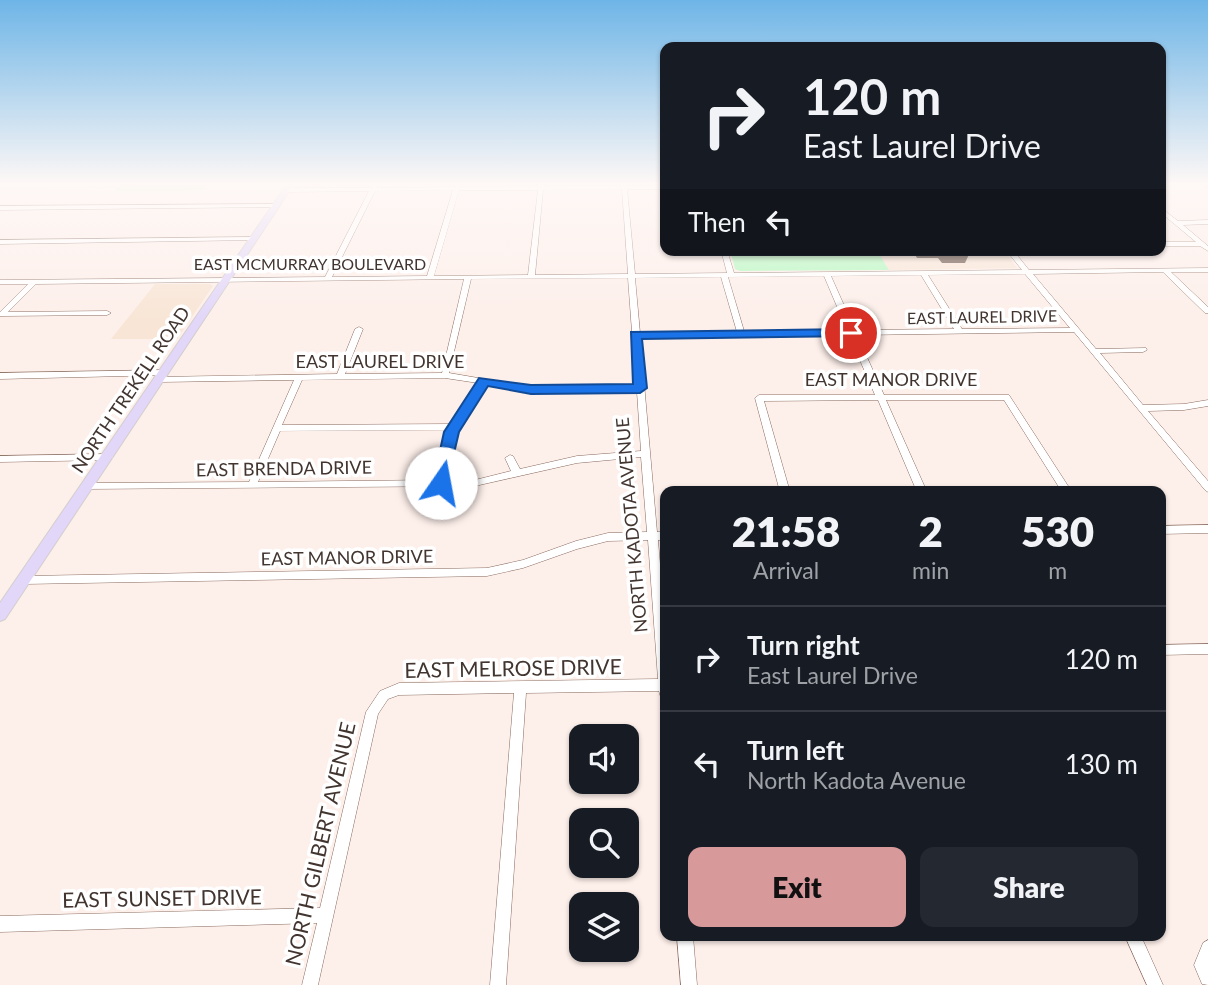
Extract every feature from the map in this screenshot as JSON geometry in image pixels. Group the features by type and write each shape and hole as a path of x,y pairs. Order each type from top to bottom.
{"main road":[{"name":"NORTH TREKELL ROAD","path":"0,615 259,230"}],"street":[{"path":"328,278 352,230"},
{"path":"430,277 444,230"},
{"path":"531,276 536,230"},
{"name":"NORTH KADOTA AVENUE","path":"627,230 660,618"},
{"path":"1185,230 1205,246"},
{"path":"0,242 253,239"},
{"path":"1166,244 1205,246"},
{"path":"725,256 741,334"},
{"path":"1014,256 1208,488"},
{"path":"1164,270 1208,310"},
{"name":"EAST MCMURRAY BOULEVARD","path":"0,282 1208,270"},
{"path":"923,272 960,332"},
{"path":"826,274 919,486"},
{"path":"445,375 468,277"},
{"path":"34,282 2,314 107,313"},
{"path":"340,377 359,329"},
{"name":"EAST LAUREL DRIVE","path":"636,335 1076,330"},
{"path":"1094,351 1143,351"},
{"name":"EAST LAUREL DRIVE","path":"0,376 445,375 531,390 640,388"},
{"path":"252,485 299,377"},
{"path":"441,483 451,432 484,381"},
{"name":"EAST MANOR DRIVE","path":"783,486 759,398 1006,397 1064,486"},
{"path":"1141,408 1184,407 1208,403"},
{"path":"277,428 455,427"},
{"name":"EAST BRENDA DRIVE","path":"87,487 475,483 577,460 646,454"},
{"path":"0,459 108,457"},
{"path":"510,458 517,474"},
{"path":"1195,472 1208,472"},
{"path":"1166,530 1208,529"},
{"name":"EAST MANOR DRIVE","path":"24,580 486,572 523,564 608,537 660,536"},
{"path":"1166,650 1208,649"},
{"name":"EAST MELROSE DRIVE","path":"372,712 384,695 399,689 660,685"},
{"path":"498,985 520,688"},
{"name":"NORTH GILBERT AVENUE","path":"310,985 372,712"},
{"name":"EAST SUNSET DRIVE","path":"0,924 325,915"},
{"path":"685,941 689,985"},
{"path":"1135,941 1155,985"},
{"path":"1208,948 1202,965 1208,978"}],"shaded area":[{"path":"881,256 1008,256 1017,268 889,270"},
{"path":"155,284 213,286 177,339 111,339"}],"green space":[{"path":"732,256 881,256 889,270 740,271 735,269"}],"route":[{"path":"441,483 451,432 466,413 484,381 531,390 640,388 636,335 851,333"}]}
